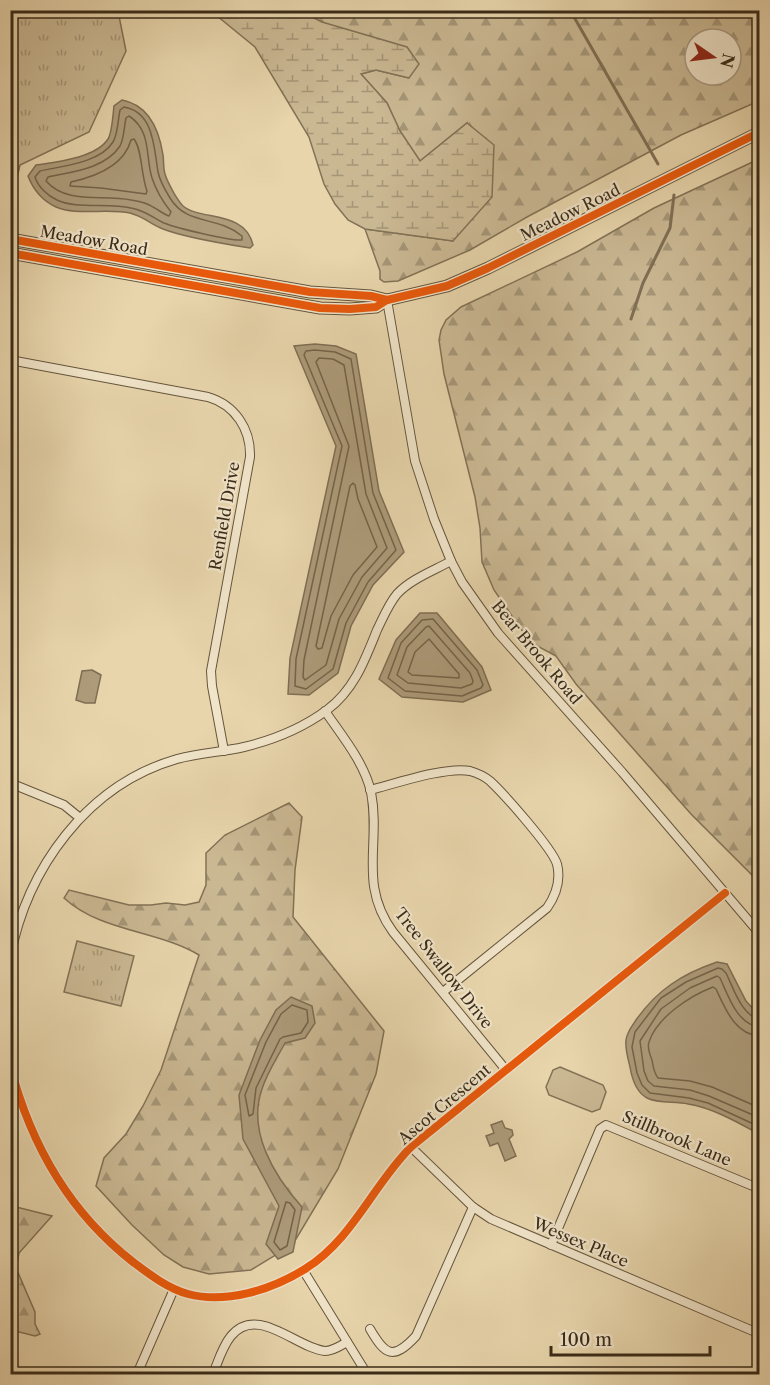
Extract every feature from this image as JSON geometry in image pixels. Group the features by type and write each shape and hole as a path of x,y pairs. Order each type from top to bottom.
{"street":[{"name":"Meadow Road","path":"10,253 320,308 376,307 387,300 447,286 759,132"},
{"name":"Meadow Road","path":"10,239 310,292 371,296 387,300"},
{"name":"Bear Brook Road","path":"387,300 415,461 451,561 474,600 498,633 622,772 759,934"},
{"name":"Renfield Drive","path":"10,360 208,397 230,408 242,423 249,442 249,462 211,674 224,751"},
{"path":"10,958 12,939 38,876 59,843 80,818 121,784 150,769 178,759 245,747 275,737 325,711 344,694 357,676 386,610 397,595 414,581 451,561"},
{"name":"Tree Swallow Drive","path":"325,711 359,763 370,790 373,812 372,876 377,903 390,927 506,1070"},
{"path":"370,790 452,770 474,772 485,777 495,786 546,845 555,860 558,881 554,897 547,908 443,992"},
{"path":"10,783 65,805 80,818"},
{"name":"Ascot Crescent","path":"11,1067 30,1128 50,1167 70,1197 99,1232 123,1254 174,1289 196,1296 226,1297 275,1284 303,1270 333,1247 393,1167 411,1147 724,892"},
{"name":"Stillbrook Lane","path":"551,1245 600,1129 606,1125 759,1189"},
{"name":"Wessex Place","path":"411,1147 473,1207 491,1219 758,1331"},
{"path":"370,1329 381,1347 390,1352 398,1351 415,1338 422,1328 473,1207"},
{"path":"303,1270 367,1374"},
{"path":"137,1374 174,1289"},
{"path":"213,1374 229,1339 236,1331 246,1326 265,1326 322,1350 332,1350 347,1342"}],"green space":[{"path":"11,10 118,11 126,51 89,132 20,165 11,203"},
{"path":"211,11 300,11 322,22 407,47 419,64 409,78 376,70 361,74 387,103 400,131 420,161 467,123 494,145 492,197 453,241 365,229 348,220 335,204 324,184 309,137 255,47"},
{"path":"300,11 759,11 759,101 681,135 470,250 398,281 384,282 380,279 380,271 365,229 453,241 467,123 420,161 400,131 387,103 361,74 376,70 409,78 322,22"},
{"path":"759,159 759,886 755,878 691,814 576,684 556,656 530,642 494,590 482,562 475,497 444,374 439,340 446,320 461,307 577,252 654,208"},
{"path":"289,803 302,817 295,870 293,917 384,1031 376,1074 338,1169 296,1239 284,1250 251,1270 209,1274 183,1267 164,1255 96,1186 104,1158 126,1134 161,1070 199,955 165,940 95,918 64,898 69,890 129,905 166,903 185,905 199,902 206,885 206,853 225,835"},
{"path":"77,941 134,956 121,1006 64,992"},
{"path":"560,1067 603,1085 606,1092 600,1109 592,1112 549,1095 546,1087 553,1070"},
{"path":"11,1202 12,1206 52,1216 19,1253 16,1268 35,1312 35,1324 40,1334 35,1336 11,1330"}],"water":[{"path":"122,100 139,107 155,127 161,145 166,177 182,205 191,211 232,221 241,226 253,245 250,248 172,232 130,213 64,210 51,204 39,194 28,176 36,165 85,155 102,145 108,139 114,106"},
{"path":"315,344 336,346 356,354 379,491 404,552 373,585 351,626 338,673 309,695 288,694 290,658 336,446 294,346"},
{"path":"420,613 437,613 482,667 491,690 463,702 402,697 379,679 396,640"},
{"path":"92,670 101,675 95,703 76,700 82,671"},
{"path":"717,962 727,964 746,1001 759,1015 759,1134 707,1109 647,1098 637,1089 632,1076 626,1040 644,1009 671,984"},
{"path":"291,997 312,1006 315,1023 305,1038 285,1043 267,1077 258,1105 258,1121 266,1152 282,1181 302,1207 293,1252 278,1259 266,1244 279,1206 243,1139 239,1095 260,1040 276,1010"},
{"path":"502,1121 505,1128 512,1130 513,1135 509,1139 516,1156 505,1161 498,1143 490,1146 486,1136 494,1133 491,1125"}],"waterway":[{"path":"570,10 658,164"},
{"path":"631,319 643,283 670,228 674,195"}],"cycle path":[{"path":"10,253 320,308 376,307 387,300 447,286 488,268 760,132"},
{"path":"10,239 310,292 371,296 387,300"},
{"path":"10,1065 29,1122 55,1174 71,1198 110,1242 152,1276 188,1294 218,1297 248,1293 292,1277 322,1257 350,1227 385,1178 411,1147 725,893"}]}
